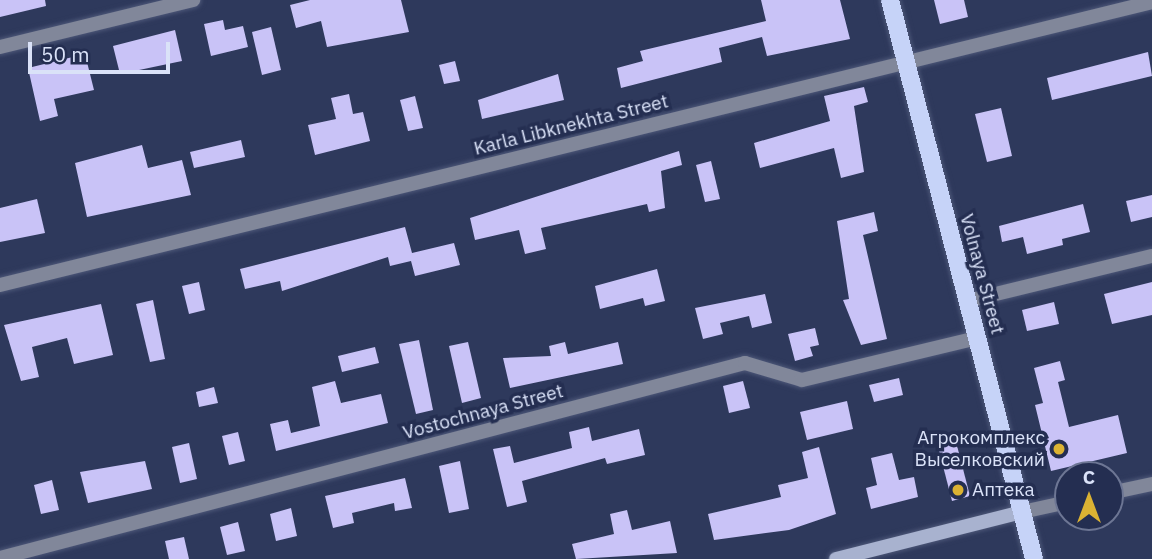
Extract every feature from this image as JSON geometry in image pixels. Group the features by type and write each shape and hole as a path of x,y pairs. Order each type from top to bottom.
{"main road":[{"name":"Volnaya Street","path":"890,0 1034,559"}],"street":[{"path":"0,47 193,0"},
{"name":"Karla Libknekhta Street","path":"0,285 1152,2"},
{"path":"967,301 1152,256"},
{"name":"Vostochnaya Street","path":"0,558 745,363 802,380 977,338"},
{"path":"1124,491 1152,485"},
{"path":"836,559 1054,505"}],"building":[{"path":"0,0 45,0 46,6 0,17"},
{"path":"310,0 401,0 409,32 327,47 321,21 296,28 290,5"},
{"path":"761,0 840,0 850,39 767,56 762,37 719,48 722,62 621,88 617,68 643,61 640,51 766,21"},
{"path":"934,0 964,0 968,17 940,24"},
{"path":"223,20 225,30 243,26 248,47 211,56 204,24"},
{"path":"271,27 281,70 262,75 252,32"},
{"path":"175,30 182,61 120,74 113,46"},
{"path":"1148,52 1152,76 1052,100 1047,78"},
{"path":"85,54 94,90 54,99 58,116 40,121 28,68"},
{"path":"455,61 460,81 444,84 439,65"},
{"path":"558,74 564,100 482,119 478,100"},
{"path":"864,87 868,102 854,106 864,172 841,178 834,148 760,168 754,143 830,121 824,96"},
{"path":"349,94 353,114 363,112 370,141 315,155 308,125 336,119 331,98"},
{"path":"415,96 423,128 408,131 400,100"},
{"path":"1001,108 1012,156 987,162 975,114"},
{"path":"241,140 245,157 194,168 190,152"},
{"path":"142,145 148,168 182,160 191,195 87,217 75,163"},
{"path":"679,151 682,165 661,171 665,208 649,212 647,204 541,228 546,249 525,254 519,230 475,240 470,218"},
{"path":"711,161 720,199 705,202 696,165"},
{"path":"1152,195 1152,217 1131,222 1126,201"},
{"path":"37,199 45,233 0,242 0,208"},
{"path":"1083,204 1090,232 1062,239 1063,245 1027,254 1023,237 1002,242 999,226"},
{"path":"874,212 878,231 863,235 887,339 861,345 843,300 849,299 837,221"},
{"path":"405,227 412,253 454,243 460,265 415,276 411,261 390,266 388,257 282,291 280,281 245,289 240,269"},
{"path":"657,269 665,301 645,306 643,298 600,309 595,286"},
{"path":"199,282 205,310 189,314 182,286"},
{"path":"1152,282 1152,315 1112,324 1104,294"},
{"path":"765,294 772,323 752,328 749,316 720,323 723,334 703,339 695,308"},
{"path":"153,300 165,359 150,362 136,304"},
{"path":"1054,302 1059,324 1027,331 1022,310"},
{"path":"101,304 113,355 74,364 67,338 32,347 39,377 21,381 4,325"},
{"path":"815,328 819,345 810,347 813,356 795,361 788,334"},
{"path":"419,340 433,410 416,414 399,344"},
{"path":"468,342 481,398 462,403 449,346"},
{"path":"565,342 568,354 618,342 623,364 510,388 503,358 551,356 549,346"},
{"path":"375,347 379,363 342,372 338,356"},
{"path":"1060,361 1065,380 1058,382 1069,427 1118,415 1127,453 1093,461 1054,461 1054,470 1051,471 1035,405 1043,403 1034,368"},
{"path":"899,378 903,395 874,402 869,385"},
{"path":"335,381 341,403 381,394 388,423 276,451 270,424 288,420 291,433 320,426 312,387"},
{"path":"743,381 750,408 729,413 723,386"},
{"path":"214,387 218,403 199,407 196,392"},
{"path":"847,401 853,429 807,440 800,412"},
{"path":"589,427 592,441 639,429 645,455 607,464 605,458 522,481 527,502 507,507 493,449 510,446 514,463 572,448 569,432"},
{"path":"238,432 245,461 229,465 222,436"},
{"path":"954,434 970,496 952,501 936,439"},
{"path":"189,443 197,479 180,483 172,447"},
{"path":"819,447 836,514 789,530 714,540 708,514 781,497 778,485 808,478 802,452"},
{"path":"892,453 899,480 914,477 918,497 871,509 866,488 877,485 871,458"},
{"path":"145,461 152,489 88,503 80,472"},
{"path":"460,461 469,509 449,513 439,466"},
{"path":"405,478 412,508 395,511 394,503 352,513 354,523 333,528 325,496"},
{"path":"52,480 59,510 41,514 34,485"},
{"path":"291,508 297,536 276,541 270,514"},
{"path":"627,510 632,530 670,521 677,553 576,559 572,544 614,534 610,514"},
{"path":"238,522 245,551 227,555 220,527"},
{"path":"184,537 189,559 169,559 165,541"}],"place":[{"name":"Агрокомплекс Выселковский","path":"1059,449"},
{"name":"Аптека","path":"958,490"}]}
